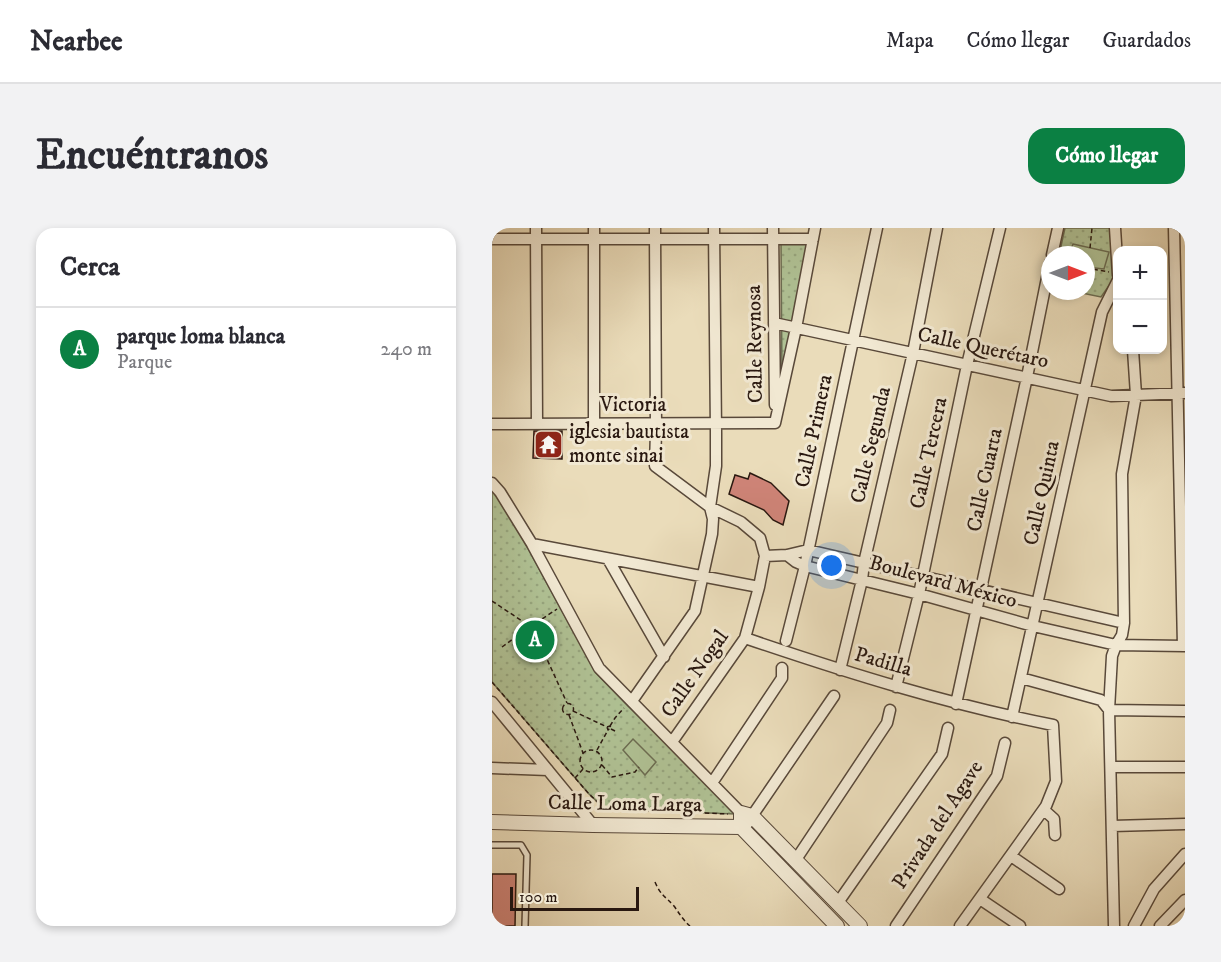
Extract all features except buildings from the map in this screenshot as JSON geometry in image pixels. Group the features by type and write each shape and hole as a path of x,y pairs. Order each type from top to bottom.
{"street":[{"name":"Calle Primera","path":"786,641 805,566 877,228"},
{"name":"Calle Segunda","path":"840,670 913,353 937,228"},
{"name":"Calle Tercera","path":"896,687 919,594 968,364 1000,228"},
{"path":"1054,246 1058,228"},
{"path":"1115,228 1115,246"},
{"path":"1174,228 1182,393 1184,646"},
{"path":"492,239 536,234 594,233 814,234"},
{"path":"594,233 594,425"},
{"path":"655,233 655,466 710,507 741,522 760,537 765,556 787,555"},
{"path":"630,703 695,611 712,534 713,519 710,507 716,466 714,233"},
{"name":"Calle Reynosa","path":"773,233 775,423"},
{"path":"536,234 537,424"},
{"name":"Calle Reynosa","path":"775,423 814,234"},
{"name":"Calle Quinta","path":"1012,717 1102,312 1113,282"},
{"name":"Calle Cuarta","path":"956,704 1043,300"},
{"name":"Calle Querétaro","path":"774,323 1111,396 1182,393"},
{"path":"1114,926 1109,710 1112,656 1122,635 1124,623 1122,474 1136,395 1133,354"},
{"name":"Victoria","path":"492,424 775,423"},
{"path":"492,483 532,544 599,668 630,703 712,783 837,926"},
{"path":"532,544 759,587"},
{"name":"Boulevard México","path":"787,555 808,550 1124,623"},
{"name":"Boulevard México","path":"787,555 805,566 919,594 1033,626 1116,645 1184,646"},
{"name":"Calle Nogal","path":"672,742 745,638 765,556"},
{"path":"608,559 664,657"},
{"name":"Padilla","path":"745,638 840,670 956,704 1053,725 1056,781 1044,810"},
{"path":"712,783 782,678 782,668"},
{"path":"1021,678 1101,700 1109,710"},
{"path":"742,818 834,696"},
{"path":"492,702 498,715 548,770 593,825"},
{"path":"795,861 887,723 890,710"},
{"path":"1109,710 1185,711"},
{"path":"837,904 942,754 948,728"},
{"name":"Privada del Agave","path":"896,926 997,776 1005,742"},
{"path":"1111,767 1185,767"},
{"path":"492,768 548,770"},
{"path":"960,926 1044,810 1054,819 1055,835"},
{"path":"742,818 795,861 860,926"},
{"name":"Calle Loma Larga","path":"492,822 593,825 742,818"},
{"path":"1112,826 1185,824"},
{"path":"1134,926 1154,889 1185,854"},
{"path":"1011,856 1059,889"},
{"path":"980,899 1020,926"},
{"path":"1160,926 1185,900"}],"lane":[{"path":"492,845 521,845 526,855 525,926"}],"path":[{"path":"1090,246 1092,228"},
{"path":"1095,270 1113,275"},
{"path":"492,601 526,623"},
{"path":"526,623 532,621 536,623 560,607"},
{"path":"525,631 526,623"},
{"path":"535,633 538,630 536,623"},
{"path":"525,631 528,634 535,633"},
{"path":"502,647 525,631"},
{"path":"535,633 567,703 572,706 573,711 617,732"},
{"path":"492,682 589,794 605,809 742,818"},
{"path":"567,703 562,710 569,715 583,755 581,763 587,771 597,770 602,765"},
{"path":"597,752 615,718 630,703"},
{"path":"569,715 573,711"},
{"path":"583,755 590,751 597,752 601,757 602,765 612,777 634,772 639,767"},
{"path":"575,778 584,768"},
{"path":"655,882 659,893 673,905 682,919 690,926"}],"green space":[{"path":"1065,228 1112,228 1113,280 1101,297 1095,296 1095,246 1061,246"},
{"path":"781,243 809,244 782,381"},
{"path":"1095,249 1109,252 1104,269 1095,268"},
{"path":"492,489 501,499 596,673 734,809 735,814 605,809 589,794 492,682"},
{"path":"633,739 656,762 645,775 623,750"}],"place":[{"name":"iglesia bautista monte sinai","path":"548,444"},
{"name":"parque loma blanca","path":"535,640"}]}
